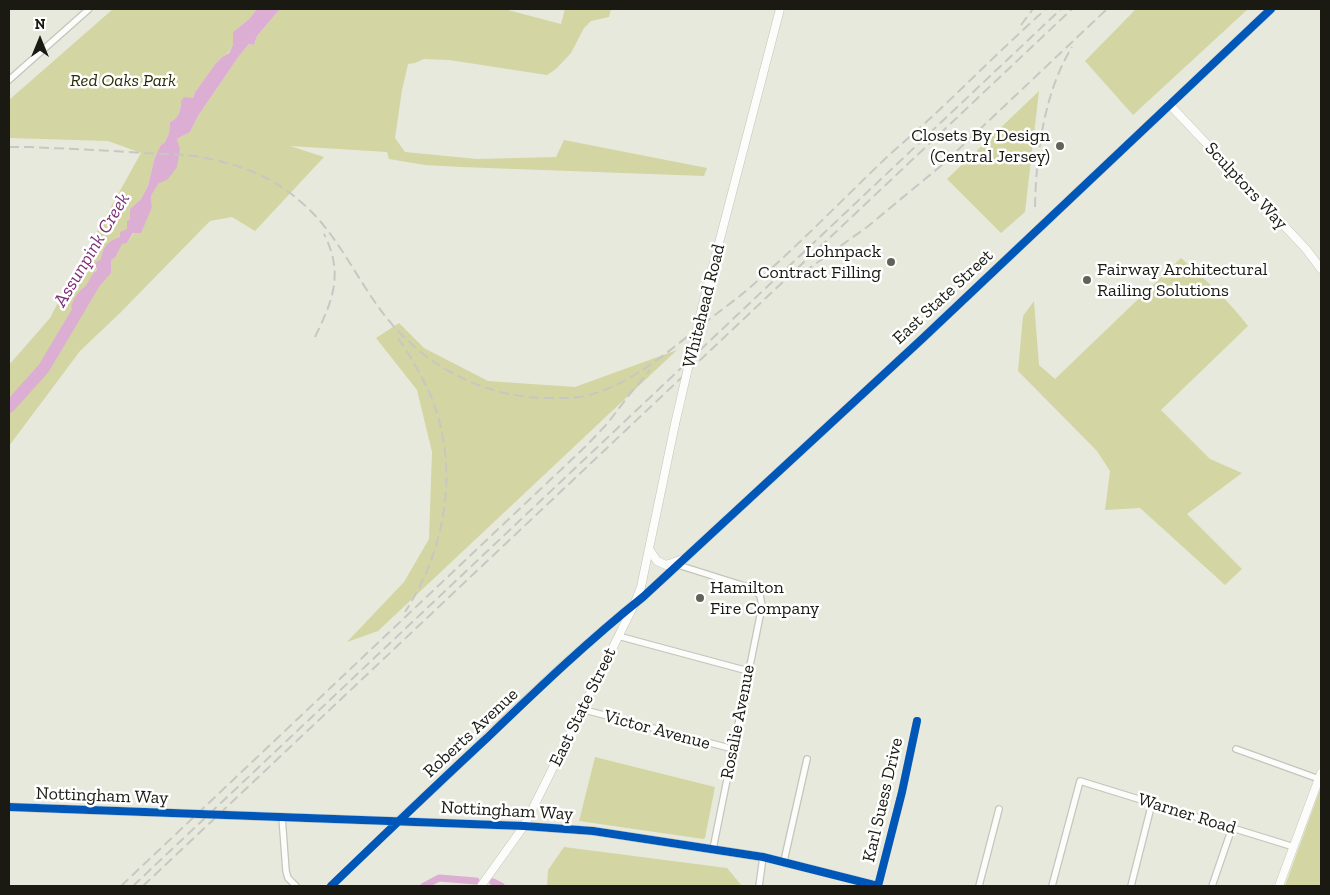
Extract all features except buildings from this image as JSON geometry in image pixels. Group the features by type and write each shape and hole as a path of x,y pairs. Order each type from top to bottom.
{"street":[{"path":"9,80 89,9"},
{"name":"Whitehead Road","path":"634,605 641,587 675,424 702,308 780,9"},
{"name":"East State Street","path":"481,886 524,826 634,605 922,339 1271,9"},
{"name":"Sculptors Way","path":"1170,104 1306,249 1321,269"},
{"path":"649,549 657,561 666,565 684,559"},
{"name":"Rosalie Avenue","path":"678,565 751,588 760,595 762,606 713,849"},
{"name":"Roberts Avenue","path":"331,886 532,696 611,623 634,605"},
{"path":"618,636 748,670"},
{"name":"Victor Avenue","path":"581,709 733,749"},
{"name":"Karl Suess Drive","path":"878,886 902,792 917,720"},
{"path":"1236,748 1320,776 1279,886"},
{"path":"784,861 807,759"},
{"name":"Warner Road","path":"1052,886 1080,781 1294,847"},
{"path":"1131,886 1152,803"},
{"name":"Nottingham Way","path":"9,807 524,826 592,831 784,861 878,886"},
{"path":"979,886 999,809"},
{"path":"282,817 286,871 288,878 296,886"},
{"path":"1212,886 1232,828"},
{"path":"759,886 763,857"}],"green space":[{"name":"Red Oaks Park","path":"113,9 257,9 249,19 233,32 233,45 228,53 216,63 195,92 193,98 181,101 179,113 170,122 169,133 165,142 160,146 154,160 148,186 141,199 130,209 130,220 127,229 101,259 90,284 75,310 86,294 97,289 110,273 111,260 115,258 122,243 127,243 152,207 151,196 159,183 177,139 190,132 198,116 239,56 249,44 254,45 257,36 280,9 504,9 561,24 565,9 611,9 609,17 591,21 584,28 571,53 556,69 547,75 449,60 424,59 408,64 395,138 405,152 477,159 556,157 564,140 707,168 704,176 461,167 425,165 389,159 387,152 290,146 324,157 255,231 232,217 210,221 80,351 9,446 9,365 50,318 141,153 108,141 9,138 9,100"},
{"path":"1136,9 1248,9 1133,115 1085,61"},
{"path":"1039,91 1025,212 1001,233 947,179"},
{"path":"1181,258 1216,290 1248,326 1161,410 1210,459 1242,473 1187,514 1242,569 1225,585 1140,508 1105,510 1110,471 1097,451 1018,371 1023,316 1034,301 1039,365 1055,379"},
{"path":"399,323 424,348 488,381 575,387 677,350 378,631 347,642 404,582 429,539 432,452 417,390 376,338"},
{"path":"595,757 715,787 705,838 579,821"},
{"path":"1321,787 1321,886 1285,886"},
{"path":"564,847 727,868 742,886 547,886 548,870"}],"shaded area":[{"path":"257,9 280,9 257,36 254,45 249,44 239,56 198,116 190,132 177,139 180,149 177,167 167,180 159,183 151,196 152,207 141,233 133,233 127,243 122,244 115,258 111,260 111,273 97,289 86,294 75,311 71,307 74,299 80,291 90,284 97,269 95,263 101,259 103,250 109,242 120,237 120,232 127,229 127,221 130,220 130,209 141,199 148,186 154,160 160,146 165,142 169,133 170,122 179,113 181,101 184,97 193,98 195,92 216,63 229,53 233,45 233,32 249,19"}],"waterway":[{"name":"Assunpink Creek","path":"9,407 44,368 98,277"},
{"path":"424,886 439,878 476,881"},
{"path":"493,882 501,886"}],"railway":[{"path":"1021,25 1033,9"},
{"path":"9,147 188,155 213,159 263,176 293,195 320,221 389,321 417,349 433,361 451,373 470,382 510,394 553,398 581,397 602,391 633,376 742,294 784,257 889,155 1046,9"},
{"path":"133,886 1061,9"},
{"path":"143,886 1072,9"},
{"path":"804,272 867,227 942,165 1107,9"},
{"path":"1035,207 1037,166 1043,124 1062,65 1072,47"},
{"path":"315,337 327,311 334,286 334,261 324,234"},
{"path":"398,338 430,394 439,421 445,449 446,477 444,506 439,534 431,561 405,612"},
{"path":"121,886 586,446 607,424 650,370"}],"cycle path":[{"path":"331,886 564,665 643,597 922,339 1271,9"},
{"path":"9,807 524,826 593,831 763,857 878,886 902,792 917,721"}],"place":[{"name":"Closets By Design (Central Jersey)","path":"1060,146"},
{"name":"Lohnpack Contract Filling","path":"891,262"},
{"name":"Fairway Architectural Railing Solutions","path":"1087,280"},
{"name":"Hamilton Fire Company","path":"700,598"}]}
